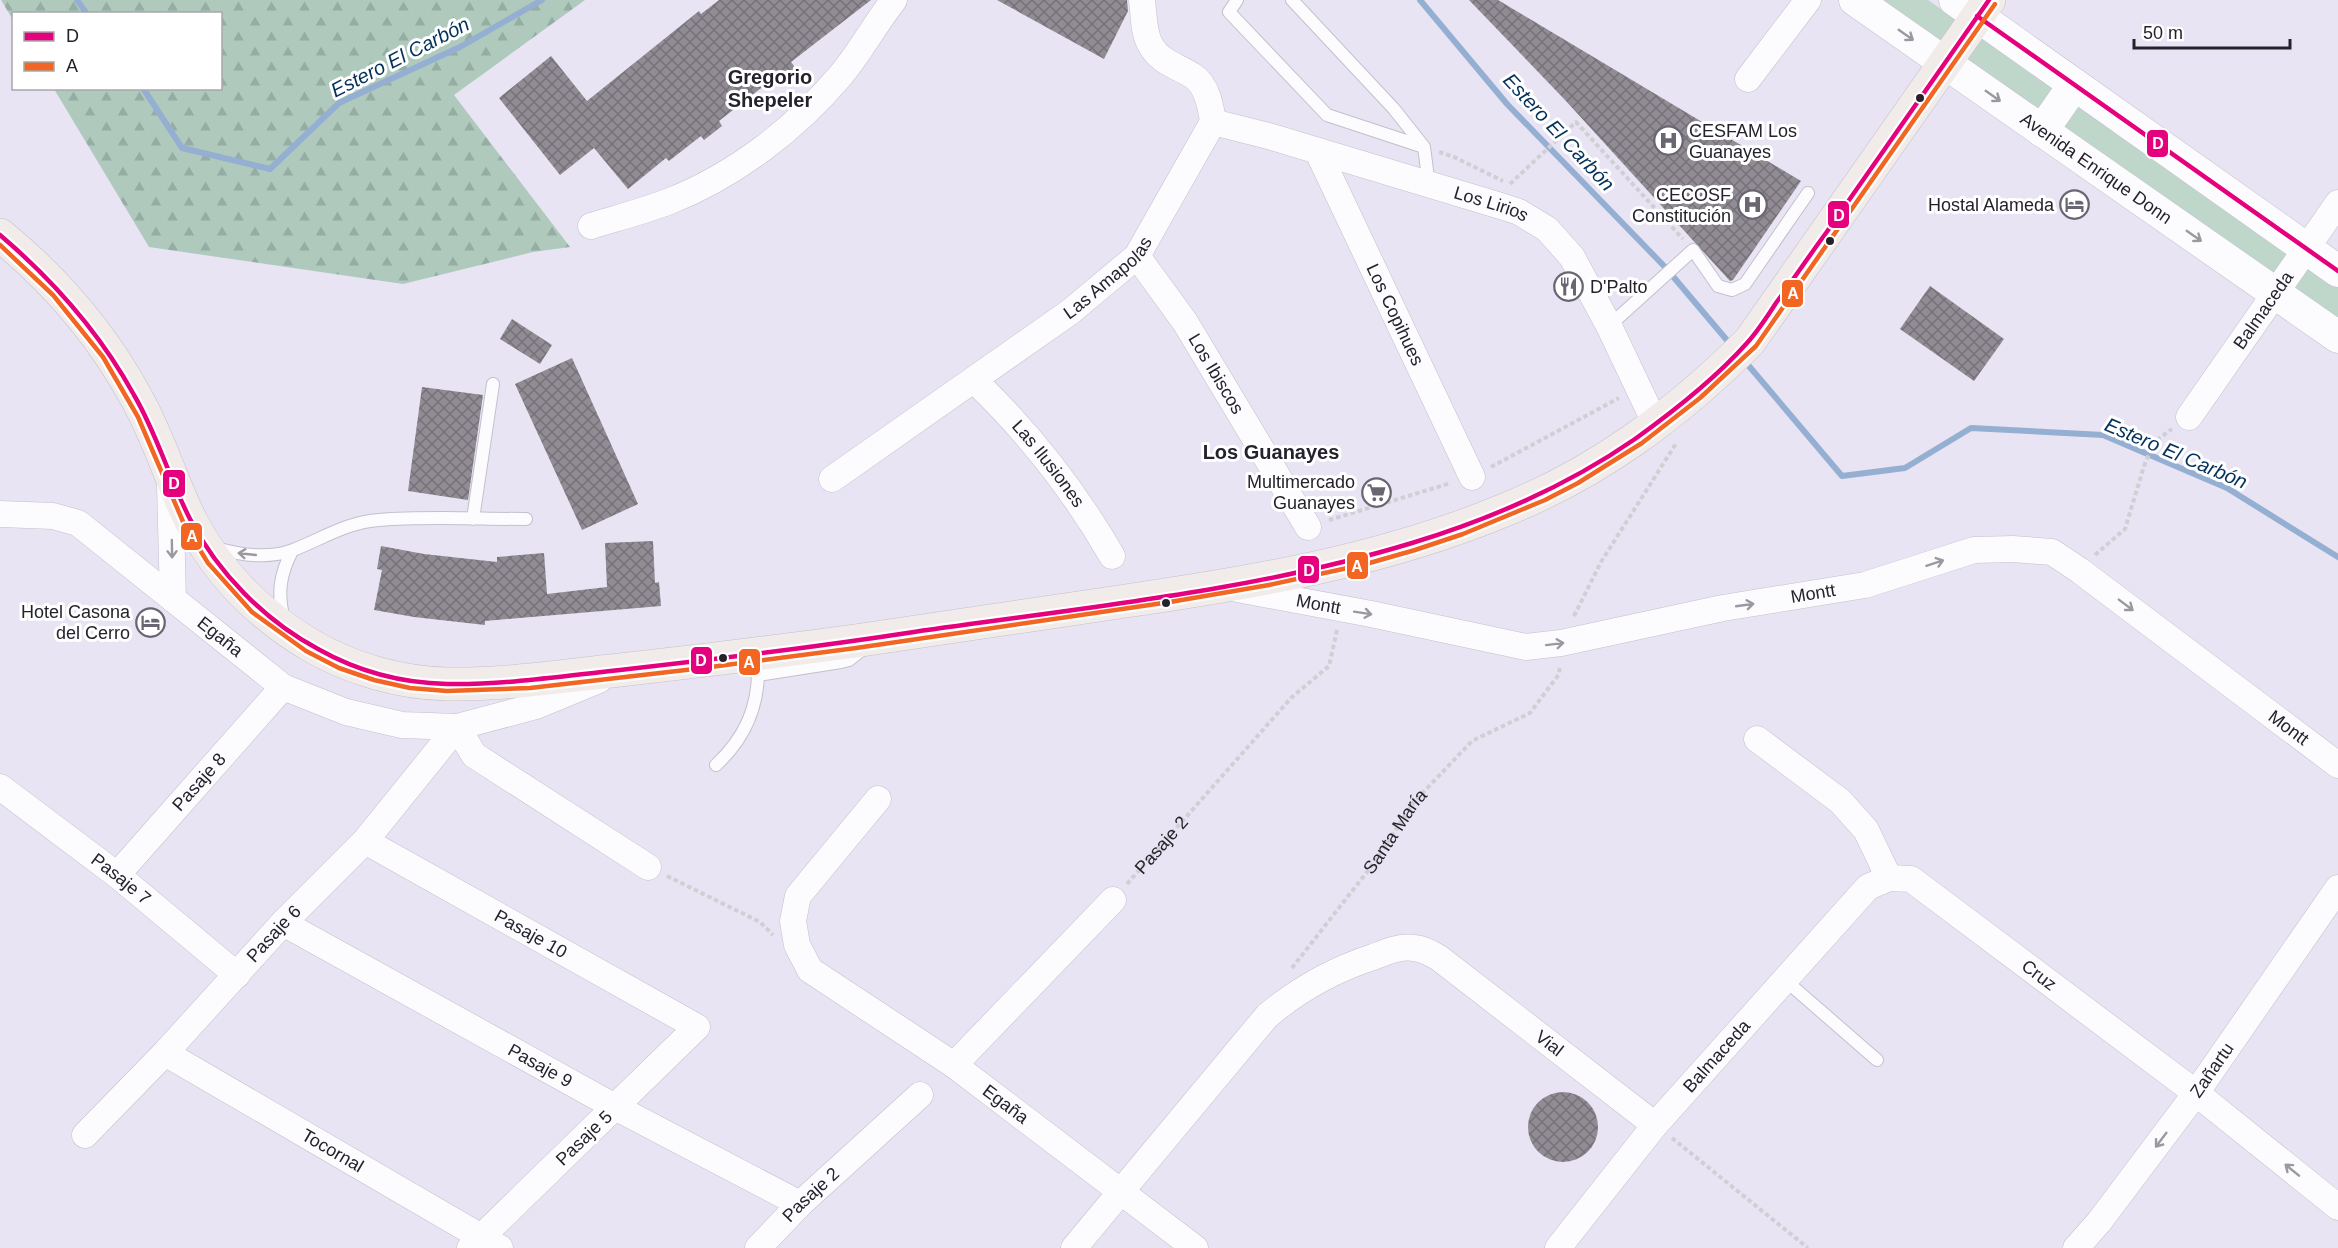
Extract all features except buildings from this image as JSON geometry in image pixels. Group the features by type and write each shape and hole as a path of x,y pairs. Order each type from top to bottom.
{"main road":[{"path":"0,235 43,273 94,332 137,398 190,519 203,542 235,584 259,608 291,633 339,660 392,677 448,684 520,681 623,670 758,664 872,638 1223,586 1326,567 1468,525 1517,505 1585,472 1656,425 1713,377 1750,341 1945,63 1974,5"}],"street":[{"path":"591,226 670,201 734,168 764,148 791,125 842,74 894,0"},
{"path":"1142,0 1147,37 1151,45 1163,59 1195,77 1209,102 1213,122"},
{"path":"1748,79 1808,0"},
{"name":"Avenida Enrique Donn","path":"1865,3 1945,63 2338,337"},
{"path":"1974,5 2074,85 2338,271"},
{"path":"2042,131 2074,85"},
{"name":"Los Lirios","path":"1213,122 1519,212 1547,229 1572,257 1609,326 1656,425"},
{"name":"Las Amapolas","path":"832,478 1070,312 1137,256 1213,122"},
{"name":"Los Copihues","path":"1318,152 1472,477"},
{"name":"Balmaceda","path":"2188,417 2338,203"},
{"name":"Los Ibiscos","path":"1137,256 1185,322 1308,527"},
{"name":"Las Ilusiones","path":"974,380 1012,418 1061,476 1112,556"},
{"path":"170,469 173,599"},
{"name":"Egaña","path":"0,514 53,516 78,523 283,687 346,712 402,725 457,728 536,706 623,670"},
{"name":"Montt","path":"1223,586 1526,647 1561,643 1723,608 1865,585 1974,550 2013,549 2052,552 2338,765"},
{"name":"Pasaje 8","path":"117,875 283,687"},
{"path":"457,728 474,755 648,867"},
{"name":"Pasaje 6","path":"86,1135 165,1053 283,923 365,841 457,728"},
{"path":"1757,739 1840,801 1866,830 1889,878"},
{"name":"Pasaje 7","path":"0,787 117,875 237,975"},
{"name":"Egaña","path":"878,799 798,896 793,921 797,945 810,970 954,1065 1195,1248"},
{"name":"Pasaje 10","path":"365,841 697,1027"},
{"name":"Balmaceda","path":"1558,1248 1655,1125 1868,887 1889,878"},
{"name":"Cruz","path":"1889,878 1911,879 2196,1093 2338,1207"},
{"name":"Zañartu","path":"2076,1248 2099,1222 2196,1093 2338,888"},
{"path":"954,1065 1113,900"},
{"name":"Pasaje 9","path":"283,923 615,1107 800,1204"},
{"name":"Vial","path":"1122,1191 1267,1016 1302,990 1341,969 1402,948 1422,950 1440,958 1655,1125"},
{"name":"Pasaje 5","path":"484,1244 615,1107 697,1027"},
{"name":"Tocornal","path":"165,1053 484,1244"},
{"name":"Pasaje 2","path":"758,1248 800,1204 920,1095"},
{"path":"1074,1248 1122,1191"}],"lane":[{"path":"1237,0 1229,12 1327,115 1424,147"},
{"path":"1292,0 1394,109 1424,147 1429,185"},
{"path":"1609,326 1674,270 1693,250 1718,286 1732,290 1745,284 1808,192"},
{"path":"473,519 493,384"},
{"path":"203,542 225,550 270,555 292,551 343,527 378,519 526,519"},
{"path":"291,633 284,620 279,591 281,576 292,551"},
{"path":"716,765 738,741 746,728 756,698 758,664"},
{"path":"1785,980 1877,1060"}],"path":[{"path":"1424,147 1454,157 1511,185 1576,122 1693,250"},
{"name":"Santa María","path":"1289,971 1374,863 1414,802 1472,741 1530,713 1559,674 1561,643 1601,562 1680,438 1656,425"},
{"path":"2079,570 2125,529 2144,466 2154,442"},
{"name":"Pasaje 2","path":"1113,900 1291,698 1329,666 1341,609"},
{"path":"648,867 760,922 777,938"},
{"path":"1655,1125 1808,1248"}],"green space":[{"path":"1,0 585,0 454,95 570,247 533,252 403,284 149,247 55,90 222,90 222,12 12,12 12,18"},
{"path":"1875,0 1928,0 2338,286 2338,322"}],"waterway":[{"name":"Estero El Carbón","path":"77,0 86,12"},
{"name":"Estero El Carbón","path":"144,90 182,148 270,169 339,103 460,47 542,0"},
{"name":"Estero El Carbón","path":"1420,0 1507,104 1665,267 1731,345"},
{"name":"Estero El Carbón","path":"1743,359 1842,476 1905,468 1971,428 2103,435 2227,488 2338,557"}],"transit line":[{"name":"D","path":"0,235 57,289 91,329 121,372 142,410 190,519 214,558 261,609 298,637 348,664 397,678 430,683 512,682 694,662 1164,597 1289,574 1351,560 1441,534 1528,500 1583,472 1635,439 1679,406 1708,382 1747,343 1989,0"},
{"name":"A","path":"0,245 53,295 103,357 138,417 184,524 208,563 252,612 306,651 339,668 374,680 410,688 447,691 530,688 703,668 1170,602 1269,585 1366,564 1415,550 1463,534 1545,500 1578,483 1642,443 1700,398 1756,346 1995,4"},
{"name":"D","path":"1977,16 2338,271"}],"place":[{"name":"CESFAM Los Guanayes","path":"1668,141"},
{"name":"CECOSF Constitución","path":"1752,205"},
{"name":"Hostal Alameda","path":"2075,205"},
{"name":"D'Palto","path":"1569,287"},
{"name":"Multimercado Guanayes","path":"1376,492"},
{"name":"Hotel Casona del Cerro","path":"151,622"}],"district":[{"name":"Gregorio Shepeler","path":"770,88"},
{"name":"Los Guanayes","path":"1271,452"}]}
